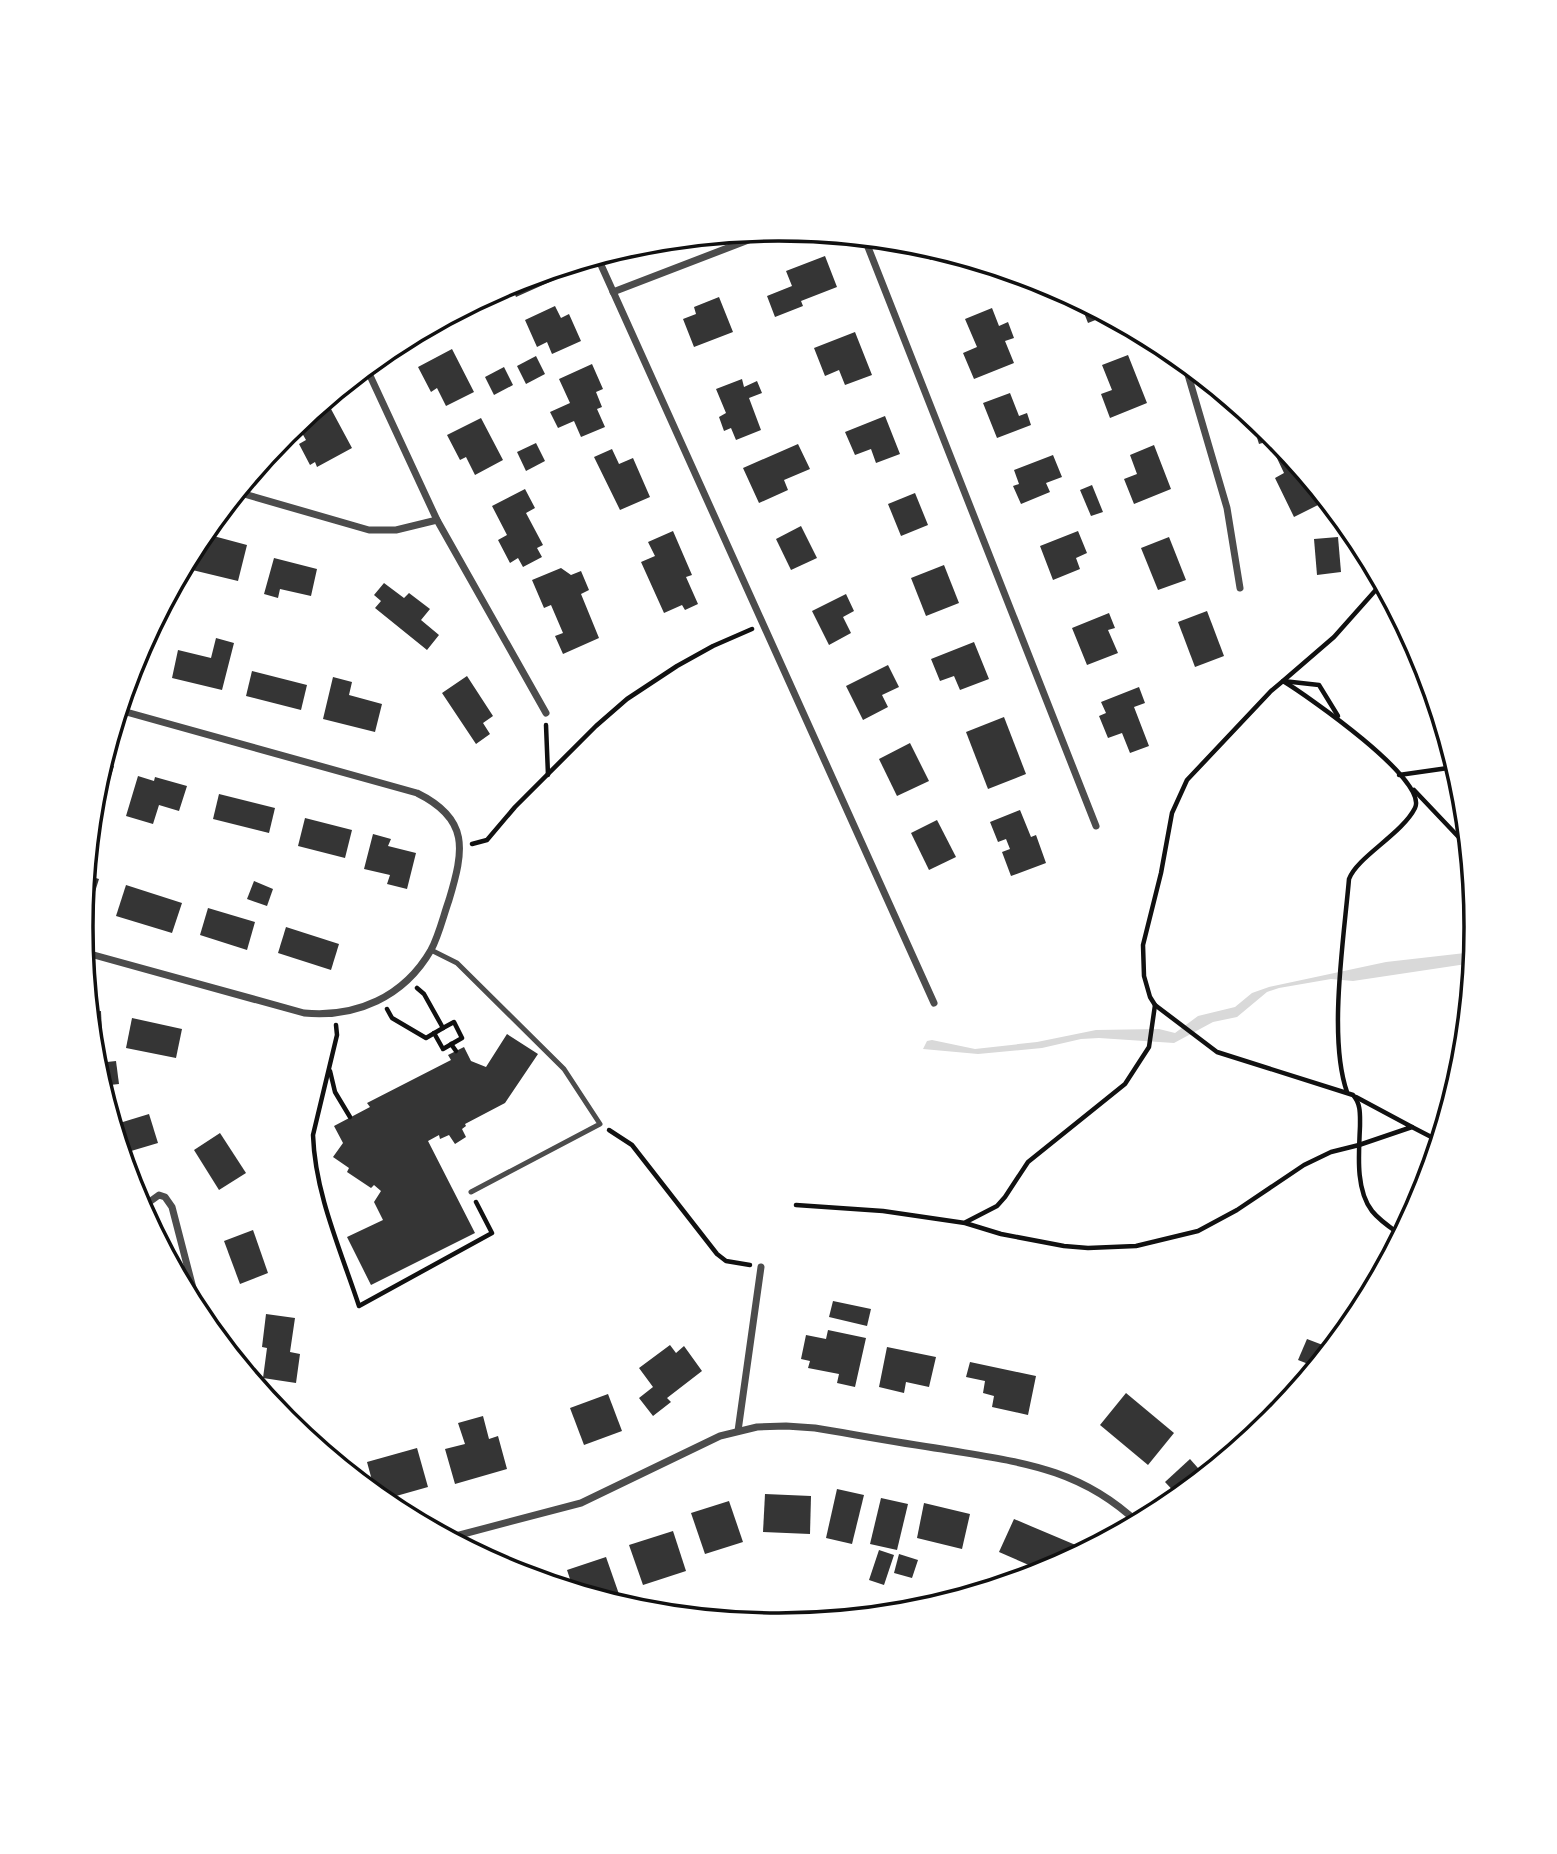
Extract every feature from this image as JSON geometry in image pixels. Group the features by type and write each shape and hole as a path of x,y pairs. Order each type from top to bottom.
{"street":[{"path":"613,292 741,243"},
{"path":"868,247 1096,826"},
{"path":"601,265 934,1003"},
{"path":"370,376 437,520 546,713"},
{"path":"1189,378 1227,508 1240,588"},
{"path":"247,495 369,530 396,530 437,520"},
{"path":"94,955 304,1013 336,1014 360,1009 381,1000 408,980 431,950 455,880 461,846 457,828 446,811 417,793 127,713"},
{"path":"150,1201 159,1195 165,1197 172,1207 192,1282"},
{"path":"738,1431 761,1267"},
{"path":"461,1535 580,1503 626,1483 700,1444 738,1431 786,1426 815,1428 1032,1465 1071,1477 1108,1497 1130,1515"}],"lane":[{"path":"431,950 457,963 564,1069 600,1124 471,1192"}],"path":[{"path":"1376,590 1334,638 1271,691 1187,780 1172,813 1161,873 1143,945 1144,976 1155,1005 1217,1052 1350,1094 1431,1137"},
{"path":"461,846 487,840 515,807 596,726 654,679 713,646 762,625"},
{"path":"1283,681 1341,720 1411,786 1458,836"},
{"path":"1283,681 1319,685 1341,720"},
{"path":"546,713 548,775"},
{"path":"1399,775 1445,768"},
{"path":"1394,1230 1374,1214 1362,1191 1360,1111 1341,1070 1339,993 1351,874 1415,809 1416,799 1411,786"},
{"path":"408,980 424,994 443,1028"},
{"path":"381,1000 392,1018 426,1038 454,1022 462,1038 443,1049 435,1033"},
{"path":"965,1223 997,1206 1028,1162 1121,1088 1151,1042 1155,1005"},
{"path":"336,1014 337,1035 313,1135 316,1171 359,1306 492,1233 471,1192"},
{"path":"451,1044 456,1051"},
{"path":"329,1067 335,1092 350,1117"},
{"path":"600,1124 632,1145 722,1259 761,1267"},
{"path":"796,1205 883,1211 965,1223 1001,1234 1064,1246 1136,1246 1198,1231 1237,1210 1304,1165 1331,1152 1412,1127"}],"shaded area":[{"path":"1463,953 1463,964 1353,981 1331,979 1279,988 1267,992 1237,1017 1213,1022 1174,1043 1099,1038 1081,1039 1042,1048 978,1054 923,1049 927,1041 932,1040 975,1049 1037,1042 1096,1030 1159,1029 1175,1033 1198,1016 1235,1007 1252,993 1269,987 1386,962"}],"building":[{"path":"825,256 837,287 801,301 803,306 775,317 767,296 792,286 786,271"},
{"path":"554,280 554,280 516,297 516,293"},
{"path":"719,297 733,332 694,347 683,319 696,314 694,307"},
{"path":"555,306 561,318 569,314 581,341 552,354 547,342 537,347 525,320"},
{"path":"992,308 999,326 1008,322 1014,338 1005,341 1014,363 974,379 963,353 977,347 965,319"},
{"path":"1084,313 1096,320 1088,323"},
{"path":"855,332 872,375 845,385 839,370 825,376 814,348"},
{"path":"452,349 474,392 446,406 437,388 431,392 418,367"},
{"path":"1128,355 1147,403 1110,418 1101,394 1112,390 1102,365"},
{"path":"536,356 545,374 526,384 517,366"},
{"path":"592,364 603,389 596,392 602,407 597,409 605,427 581,437 574,421 558,428 550,412 570,403 559,379"},
{"path":"504,367 513,385 494,395 485,377"},
{"path":"742,379 744,387 757,381 762,393 749,398 761,430 736,440 731,428 724,431 719,417 726,413 716,389"},
{"path":"1010,393 1019,416 1027,413 1031,425 997,438 983,403"},
{"path":"331,409 352,448 317,467 315,462 310,465 299,444 306,440 302,434"},
{"path":"885,416 900,454 876,463 871,449 855,455 845,432"},
{"path":"481,418 503,460 475,475 466,457 460,460 447,435"},
{"path":"536,443 545,461 526,471 517,452"},
{"path":"798,444 810,469 784,480 788,490 759,503 743,468"},
{"path":"1154,445 1171,489 1134,504 1124,479 1137,474 1130,455"},
{"path":"612,449 619,464 633,458 650,497 620,510 594,457"},
{"path":"1053,455 1062,477 1046,483 1050,492 1021,504 1013,486 1019,484 1014,470"},
{"path":"1276,456 1319,505 1294,517 1275,478 1284,473"},
{"path":"1092,485 1103,512 1091,516 1080,490"},
{"path":"525,489 535,508 526,513 543,545 537,548 542,557 523,567 518,558 510,563 498,540 507,535 492,506"},
{"path":"915,493 928,525 901,536 888,504"},
{"path":"801,526 817,558 791,570 776,539"},
{"path":"673,531 692,575 686,577 698,604 685,610 682,605 664,613 641,562 655,556 648,542"},
{"path":"1078,531 1087,553 1076,558 1080,569 1053,580 1040,546"},
{"path":"215,536 247,545 238,581 193,570"},
{"path":"1169,537 1186,580 1158,590 1141,548"},
{"path":"1338,537 1341,572 1317,575 1314,539"},
{"path":"274,558 317,569 311,596 280,589 278,598 264,594"},
{"path":"944,565 959,603 926,616 911,578"},
{"path":"561,568 571,575 581,571 589,590 581,594 599,638 563,654 555,636 563,633 551,605 544,608 532,580"},
{"path":"384,583 404,598 409,593 430,609 421,620 439,635 427,650 375,608 381,601 374,595"},
{"path":"846,594 854,611 843,617 851,633 829,645 812,611"},
{"path":"1207,611 1224,656 1195,667 1178,622"},
{"path":"1109,613 1115,628 1108,630 1118,653 1087,665 1072,628"},
{"path":"216,638 234,643 222,690 172,678 178,650 211,658"},
{"path":"974,642 989,679 960,690 954,676 940,681 931,659"},
{"path":"888,665 899,687 882,695 888,707 863,720 846,686"},
{"path":"252,671 307,685 301,710 246,696"},
{"path":"467,676 493,716 483,723 490,734 476,744 442,693"},
{"path":"333,677 352,682 349,695 382,704 375,732 323,719"},
{"path":"1139,687 1145,703 1134,707 1149,746 1130,753 1122,733 1108,738 1099,716 1106,713 1101,702"},
{"path":"1004,717 1026,774 988,789 966,732"},
{"path":"910,743 929,781 897,796 879,759"},
{"path":"138,776 154,781 155,777 187,786 179,811 159,805 153,824 126,816"},
{"path":"219,794 275,808 269,833 213,819"},
{"path":"1020,810 1031,837 1036,835 1046,863 1011,876 1002,852 1010,849 1006,839 998,842 990,822"},
{"path":"305,818 352,830 345,858 298,846"},
{"path":"937,820 956,857 929,870 911,833"},
{"path":"373,834 391,839 388,846 416,853 407,889 387,884 390,875 364,869"},
{"path":"94,878 99,879 94,896"},
{"path":"254,881 273,889 267,906 247,899"},
{"path":"126,885 182,903 172,933 116,916"},
{"path":"208,908 255,922 247,950 200,935"},
{"path":"286,927 339,944 331,970 278,953"},
{"path":"98,1011 101,1011 102,1038 99,1017"},
{"path":"132,1018 182,1029 176,1058 126,1048"},
{"path":"507,1034 538,1054 505,1103 465,1124 462,1129 466,1137 455,1144 449,1135 440,1139 439,1135 428,1141 475,1233 371,1285 347,1237 383,1220 374,1202 381,1191 374,1185 371,1188 347,1172 349,1168 333,1157 343,1143 334,1126 370,1107 367,1103 451,1060 448,1055 464,1047 471,1061 486,1067"},
{"path":"116,1061 119,1084 112,1085 106,1062"},
{"path":"149,1114 158,1143 131,1151 122,1122"},
{"path":"220,1133 246,1173 219,1190 194,1150"},
{"path":"253,1230 268,1273 240,1284 224,1241"},
{"path":"833,1301 871,1309 867,1326 829,1317"},
{"path":"266,1314 295,1318 290,1352 300,1354 296,1383 263,1378 267,1348 262,1347"},
{"path":"828,1330 866,1338 855,1387 837,1383 839,1374 808,1368 810,1361 801,1359 806,1335 826,1339"},
{"path":"1307,1339 1322,1345 1307,1363 1298,1360"},
{"path":"670,1345 676,1353 684,1346 702,1371 667,1398 671,1402 653,1416 639,1398 653,1387 639,1368"},
{"path":"887,1347 936,1357 929,1387 906,1382 904,1393 879,1387"},
{"path":"970,1362 1036,1376 1028,1415 992,1407 994,1396 983,1393 985,1381 966,1377"},
{"path":"1126,1393 1174,1433 1148,1465 1100,1425"},
{"path":"608,1394 622,1431 584,1445 570,1408"},
{"path":"483,1416 489,1439 498,1436 507,1469 455,1484 445,1449 465,1444 458,1423"},
{"path":"417,1448 428,1487 396,1496 371,1478 367,1462"},
{"path":"1190,1459 1199,1469 1171,1489 1165,1482"},
{"path":"837,1489 864,1495 852,1544 826,1538"},
{"path":"765,1494 811,1496 810,1534 763,1532"},
{"path":"881,1498 908,1504 897,1550 870,1544"},
{"path":"729,1501 743,1542 705,1554 691,1513"},
{"path":"924,1503 970,1514 962,1549 917,1538"},
{"path":"1014,1519 1076,1545 1029,1565 999,1552"},
{"path":"673,1531 686,1571 643,1585 629,1545"},
{"path":"879,1550 894,1555 884,1585 869,1580"},
{"path":"899,1554 918,1560 912,1578 894,1573"},
{"path":"606,1557 619,1593 570,1580 567,1570"}]}
